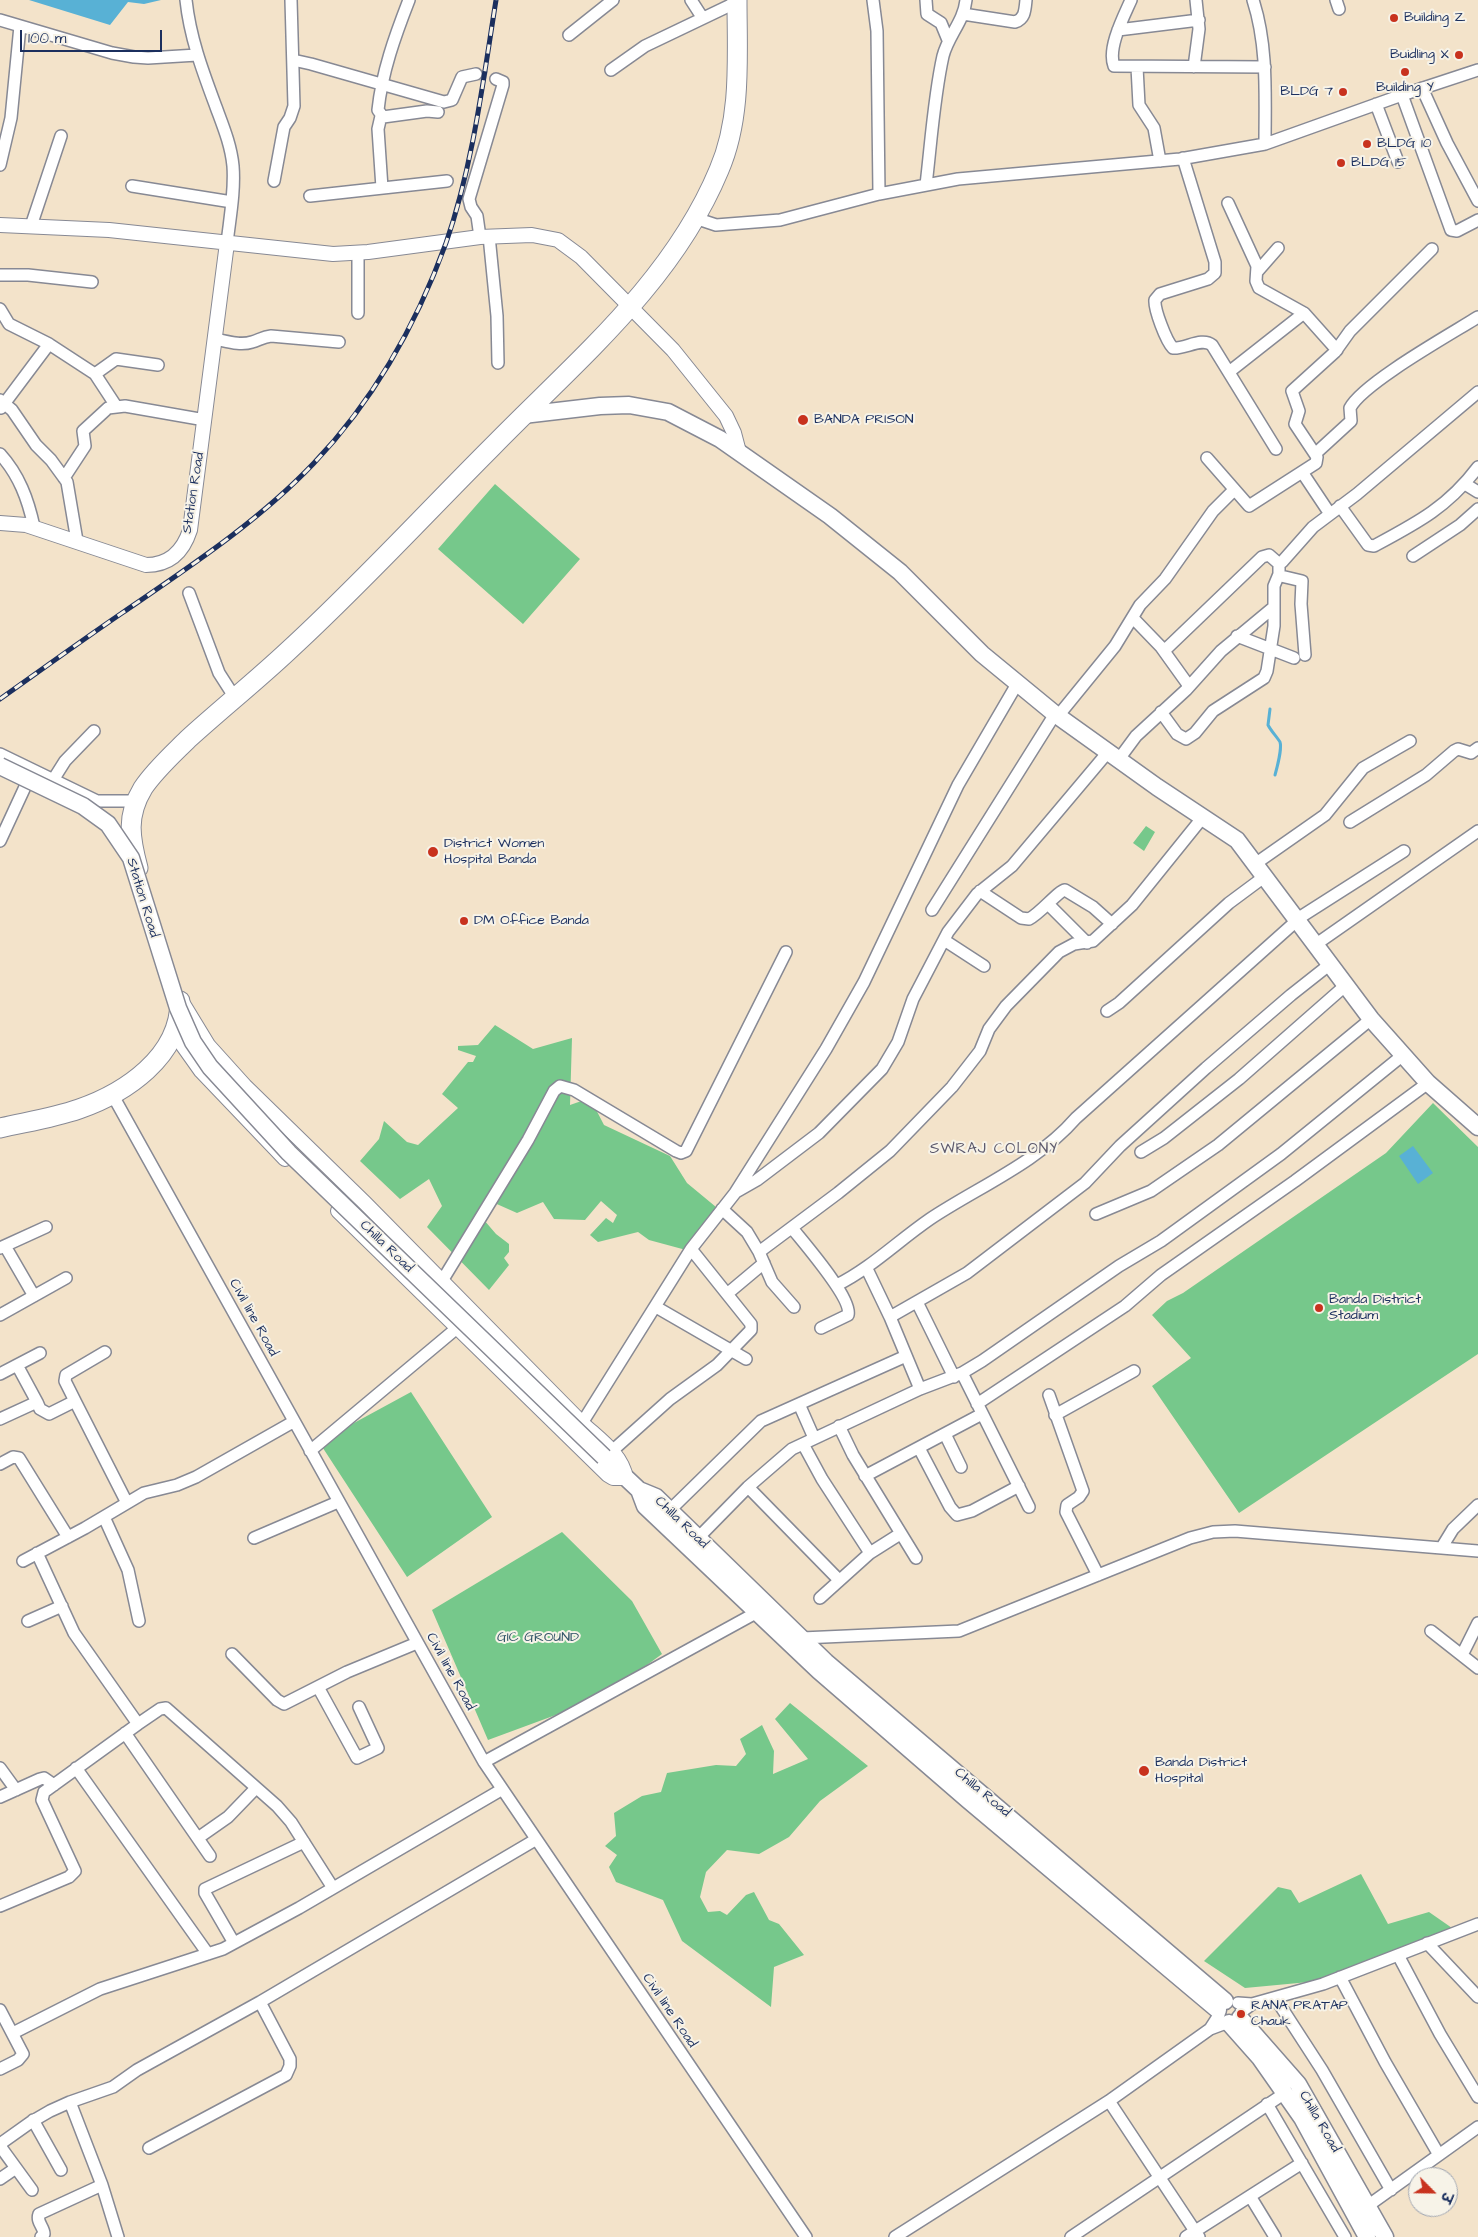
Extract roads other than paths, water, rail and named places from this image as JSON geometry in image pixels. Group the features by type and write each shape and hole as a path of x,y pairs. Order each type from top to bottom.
{"highway":[{"path":"0,1128 76,1110 112,1094 137,1078 153,1064 166,1048 174,1033 180,1011 155,913 141,878 132,846 130,830 137,801 154,775 177,750 288,651 345,597 631,307 663,268 695,218 719,170 728,145 734,116 737,1"}],"main road":[{"path":"523,415 600,406 629,405 650,407 668,412 694,424 739,452 862,539 906,578 982,654 1017,684 1113,756 1232,836 1244,848 1296,921 1371,1019 1428,1083 1478,1127"},
{"name":"Station Road","path":"0,766 83,806 108,824 118,837 128,853 137,874 156,944 179,1003"},
{"name":"Chilla Road","path":"179,1003 192,1042 210,1067 283,1147 608,1454 626,1478 639,1490 656,1496 762,1610 802,1638 826,1662 1046,1857"},
{"path":"639,1490 645,1506 762,1610 826,1677 1232,2012 1260,2058 1302,2118 1361,2210 1367,2237"},
{"name":"Chilla Road","path":"1232,2012 1298,2084 1361,2210 1385,2237"}],"street":[{"path":"186,0 188,24 197,55 228,140 233,165 232,202 227,243"},
{"path":"274,181 284,127 293,112 291,0"},
{"path":"382,188 378,129 381,116 378,110 381,84 396,33 409,0"},
{"path":"569,35 613,0"},
{"path":"692,0 702,18"},
{"path":"873,0 878,31 878,194"},
{"path":"926,0 927,14 941,23 948,40"},
{"path":"926,185 943,58 948,40 964,14 966,0"},
{"path":"964,14 1015,22 1023,16 1026,0"},
{"path":"1131,0 1118,30 1113,64 1117,67 1265,67"},
{"path":"1194,67 1199,20 1196,0"},
{"path":"1254,0 1265,67 1265,144"},
{"path":"611,70 645,46 737,1"},
{"path":"0,20 134,57 197,55"},
{"path":"1118,30 1199,20"},
{"path":"0,165 11,118 20,26"},
{"path":"293,60 450,102 454,98 462,77 476,74"},
{"path":"1137,67 1139,105 1154,128 1160,161"},
{"path":"695,218 716,225 780,220 878,194 958,178 1160,161 1265,144 1422,88 1477,73"},
{"path":"496,79 503,82 503,85 469,199 485,236 497,316 498,363"},
{"path":"1422,88 1447,143 1478,201"},
{"path":"1402,95 1451,230 1457,231 1478,220"},
{"path":"1376,104 1398,162"},
{"path":"381,116 388,117 427,111 438,112"},
{"path":"32,226 61,136"},
{"path":"1183,158 1215,262 1215,273 1208,279 1160,294 1155,300 1155,307 1170,345 1179,348 1209,342 1276,449"},
{"path":"310,196 447,181"},
{"path":"132,186 232,202"},
{"path":"1228,203 1255,262 1256,280 1259,288 1304,313 1337,350"},
{"path":"0,225 109,230 333,254 358,253 485,236 532,235 558,240 581,256 673,350 726,416 734,433 739,452"},
{"name":"Station Road","path":"0,523 34,527 146,565 167,562 180,551 190,530 227,243"},
{"path":"1257,272 1278,248"},
{"path":"1207,458 1246,505 1253,506 1318,460 1295,424 1300,411 1292,391 1337,350 1350,331 1432,249"},
{"path":"358,253 358,313"},
{"path":"0,275 28,275 92,282"},
{"path":"0,309 9,324 49,344 95,374 116,406"},
{"path":"1229,372 1304,313"},
{"path":"1315,454 1351,421 1350,408 1360,397 1384,377 1478,317"},
{"path":"215,338 240,343 251,343 261,337 271,336 339,342"},
{"path":"49,344 1,404 64,478 70,493 77,541"},
{"path":"95,374 116,359 158,365"},
{"path":"1161,712 1177,734 1186,739 1213,711 1264,678 1267,671 1274,626 1274,586 1280,568 1310,530 1478,392"},
{"path":"64,478 85,446 83,431 108,408 116,406 204,420"},
{"path":"0,454 15,472 28,502 34,527"},
{"path":"1340,506 1368,545 1374,546 1429,516 1465,484 1478,467"},
{"path":"1302,472 1330,514"},
{"path":"1465,484 1478,492"},
{"path":"932,910 1057,715 1115,646 1140,605 1165,579 1213,511 1234,490"},
{"path":"1413,556 1460,525 1478,509"},
{"path":"1164,651 1262,557 1269,555 1280,568 1302,581 1300,657 1270,651 1237,636"},
{"path":"189,593 219,673 235,698"},
{"path":"735,1193 757,1180 819,1133 882,1069 898,1042 913,999 944,940 980,891 1012,866 1113,756 1189,686 1237,636 1274,607"},
{"path":"1133,618 1164,651 1189,686"},
{"path":"582,1423 691,1249 735,1193 840,1024 864,982 958,785 1017,684"},
{"path":"53,780 65,761 94,731"},
{"path":"1107,1011 1119,1003 1260,871 1325,815 1363,768 1410,741"},
{"path":"1350,822 1426,775 1454,751 1458,749 1471,753 1478,748"},
{"path":"0,754 97,801 137,801"},
{"path":"0,841 32,770"},
{"path":"760,1252 890,1151 952,1087 980,1051 994,1021 1059,952 1074,944 1093,941 1141,896 1204,817"},
{"path":"1315,946 1478,831"},
{"path":"837,1285 867,1269 881,1255 931,1218 1011,1170 1056,1138 1296,921 1404,850"},
{"path":"980,891 1025,919 1033,917 1049,904 1058,892 1065,890 1093,907 1112,924"},
{"path":"1049,904 1088,943"},
{"path":"944,940 984,966"},
{"path":"442,1281 528,1140 554,1091 560,1086 574,1090 676,1151 681,1153 686,1150 786,952"},
{"path":"890,1317 967,1274 1085,1183 1120,1146 1206,1068 1291,995 1330,965"},
{"path":"1141,1152 1164,1138 1239,1079 1346,985"},
{"path":"179,1003 208,1045 245,1086 442,1281 582,1423 608,1454 670,1399 717,1365 751,1330 752,1327 691,1249"},
{"path":"1096,1214 1151,1191 1203,1155 1371,1019"},
{"path":"174,1033 200,1071 247,1122 456,1328 608,1475 613,1478 626,1478"},
{"path":"697,1539 748,1487 780,1458 839,1426 958,1375 1119,1266 1162,1240 1281,1154 1403,1055"},
{"path":"865,1476 946,1434 1125,1306 1161,1275 1295,1181 1428,1083"},
{"name":"Civil line Road","path":"112,1094 484,1762 535,1840 806,2237"},
{"path":"722,1209 747,1232 760,1252 772,1282 794,1307"},
{"path":"34,1296 2,1247 46,1227"},
{"path":"792,1228 837,1285 850,1311 848,1314 821,1328"},
{"path":"727,1294 764,1263"},
{"path":"867,1269 890,1317 920,1390"},
{"path":"0,1315 66,1278"},
{"path":"917,1302 958,1375 980,1409 1029,1507"},
{"path":"656,1307 732,1349 746,1359"},
{"path":"310,1452 456,1328"},
{"path":"106,1352 66,1376 65,1381 127,1503"},
{"path":"0,1374 40,1353"},
{"path":"670,1510 761,1421 906,1356"},
{"path":"18,1365 40,1410 49,1414 75,1401"},
{"path":"1055,1415 1134,1371"},
{"path":"1049,1395 1083,1491 1080,1496 1067,1505 1066,1512 1098,1575"},
{"path":"0,1419 37,1402"},
{"path":"799,1404 814,1438"},
{"path":"23,1561 144,1493 177,1485 196,1477 293,1422"},
{"path":"839,1426 865,1476 916,1558"},
{"path":"946,1434 961,1467"},
{"path":"803,1444 822,1479 870,1552"},
{"path":"920,1448 950,1507 957,1515 972,1511 1018,1486"},
{"path":"0,1464 13,1457 19,1458 68,1537"},
{"path":"748,1487 839,1580"},
{"path":"254,1538 338,1502"},
{"path":"1442,1547 1453,1529 1478,1505"},
{"path":"104,1517 128,1570 139,1621"},
{"path":"802,1638 958,1631 1190,1538 1213,1532 1235,1531 1478,1551"},
{"path":"820,1598 870,1552 900,1534"},
{"path":"37,1553 83,1648 138,1724"},
{"path":"28,1621 62,1606"},
{"path":"484,1762 762,1610"},
{"path":"1462,1655 1478,1623"},
{"path":"1431,1632 1478,1668"},
{"path":"232,1654 284,1704 417,1643"},
{"path":"318,1687 358,1758 378,1748 359,1707"},
{"path":"0,1906 69,1877 76,1872 42,1800 44,1792 138,1724 160,1709 166,1708 171,1710 291,1822 333,1888"},
{"path":"125,1733 210,1856"},
{"path":"0,1768 16,1790"},
{"path":"76,1768 208,1954"},
{"path":"0,1797 44,1778 54,1784"},
{"path":"198,1838 228,1817 256,1788"},
{"path":"13,2033 100,1989 208,1954 234,1943 502,1790"},
{"path":"32,2190 0,2145 34,2120 70,2102 113,2087 137,2070 260,2002 535,1840"},
{"path":"234,1943 205,1893 205,1889 304,1842"},
{"path":"896,2237 1109,2101 1210,2030 1232,2012 1340,1977 1478,1924"},
{"path":"1427,1943 1478,1997"},
{"path":"1398,1955 1440,2034 1478,2097"},
{"path":"1340,1977 1384,2062 1439,2155"},
{"path":"1276,1998 1322,2070 1391,2190"},
{"path":"149,2148 286,2075 290,2066 290,2058 260,2002"},
{"path":"0,2010 23,2054 18,2060 0,2069"},
{"path":"1071,2237 1285,2093"},
{"path":"1109,2101 1160,2176 1193,2235 1302,2163"},
{"path":"70,2102 102,2185 118,2237"},
{"path":"1267,2104 1345,2237"},
{"path":"34,2120 61,2170"},
{"path":"1361,2210 1478,2127"},
{"path":"0,2179 16,2168"},
{"path":"41,2237 44,2231 39,2220 39,2214 102,2185"},
{"path":"1250,2196 1275,2237"}],"water":[{"path":"29,0 161,0 144,4 128,2 110,25"},
{"path":"1413,1146 1433,1173 1418,1184 1399,1156"}],"waterway":[{"path":"1270,709 1268,725 1280,742 1275,775"}],"tunnel":[{"path":"476,74 496,79"}],"railway":[{"path":"0,699 197,561 270,505 314,463 355,414 391,360 407,331 446,243 470,153 482,92 496,0"}],"place":[{"name":"Building Z","path":"1394,18"},
{"name":"Buidling X","path":"1459,55"},
{"name":"Building Y","path":"1405,72"},
{"name":"BLDG 7","path":"1343,92"},
{"name":"BLDG 10","path":"1367,144"},
{"name":"BLDG 15","path":"1341,163"},
{"name":"BANDA PRISON","path":"803,420"},
{"name":"District Women Hospital Banda","path":"433,852"},
{"name":"DM Office Banda","path":"464,921"},
{"name":"Banda District Stadium","path":"1319,1308"},
{"name":"Banda District Hospital","path":"1144,1771"},
{"name":"RANA PRATAP Chauk","path":"1241,2014"}],"district":[{"name":"SWRAJ COLONY","path":"994,1150"}],"park label":[{"name":"GIC GROUND","path":"538,1638"}]}
